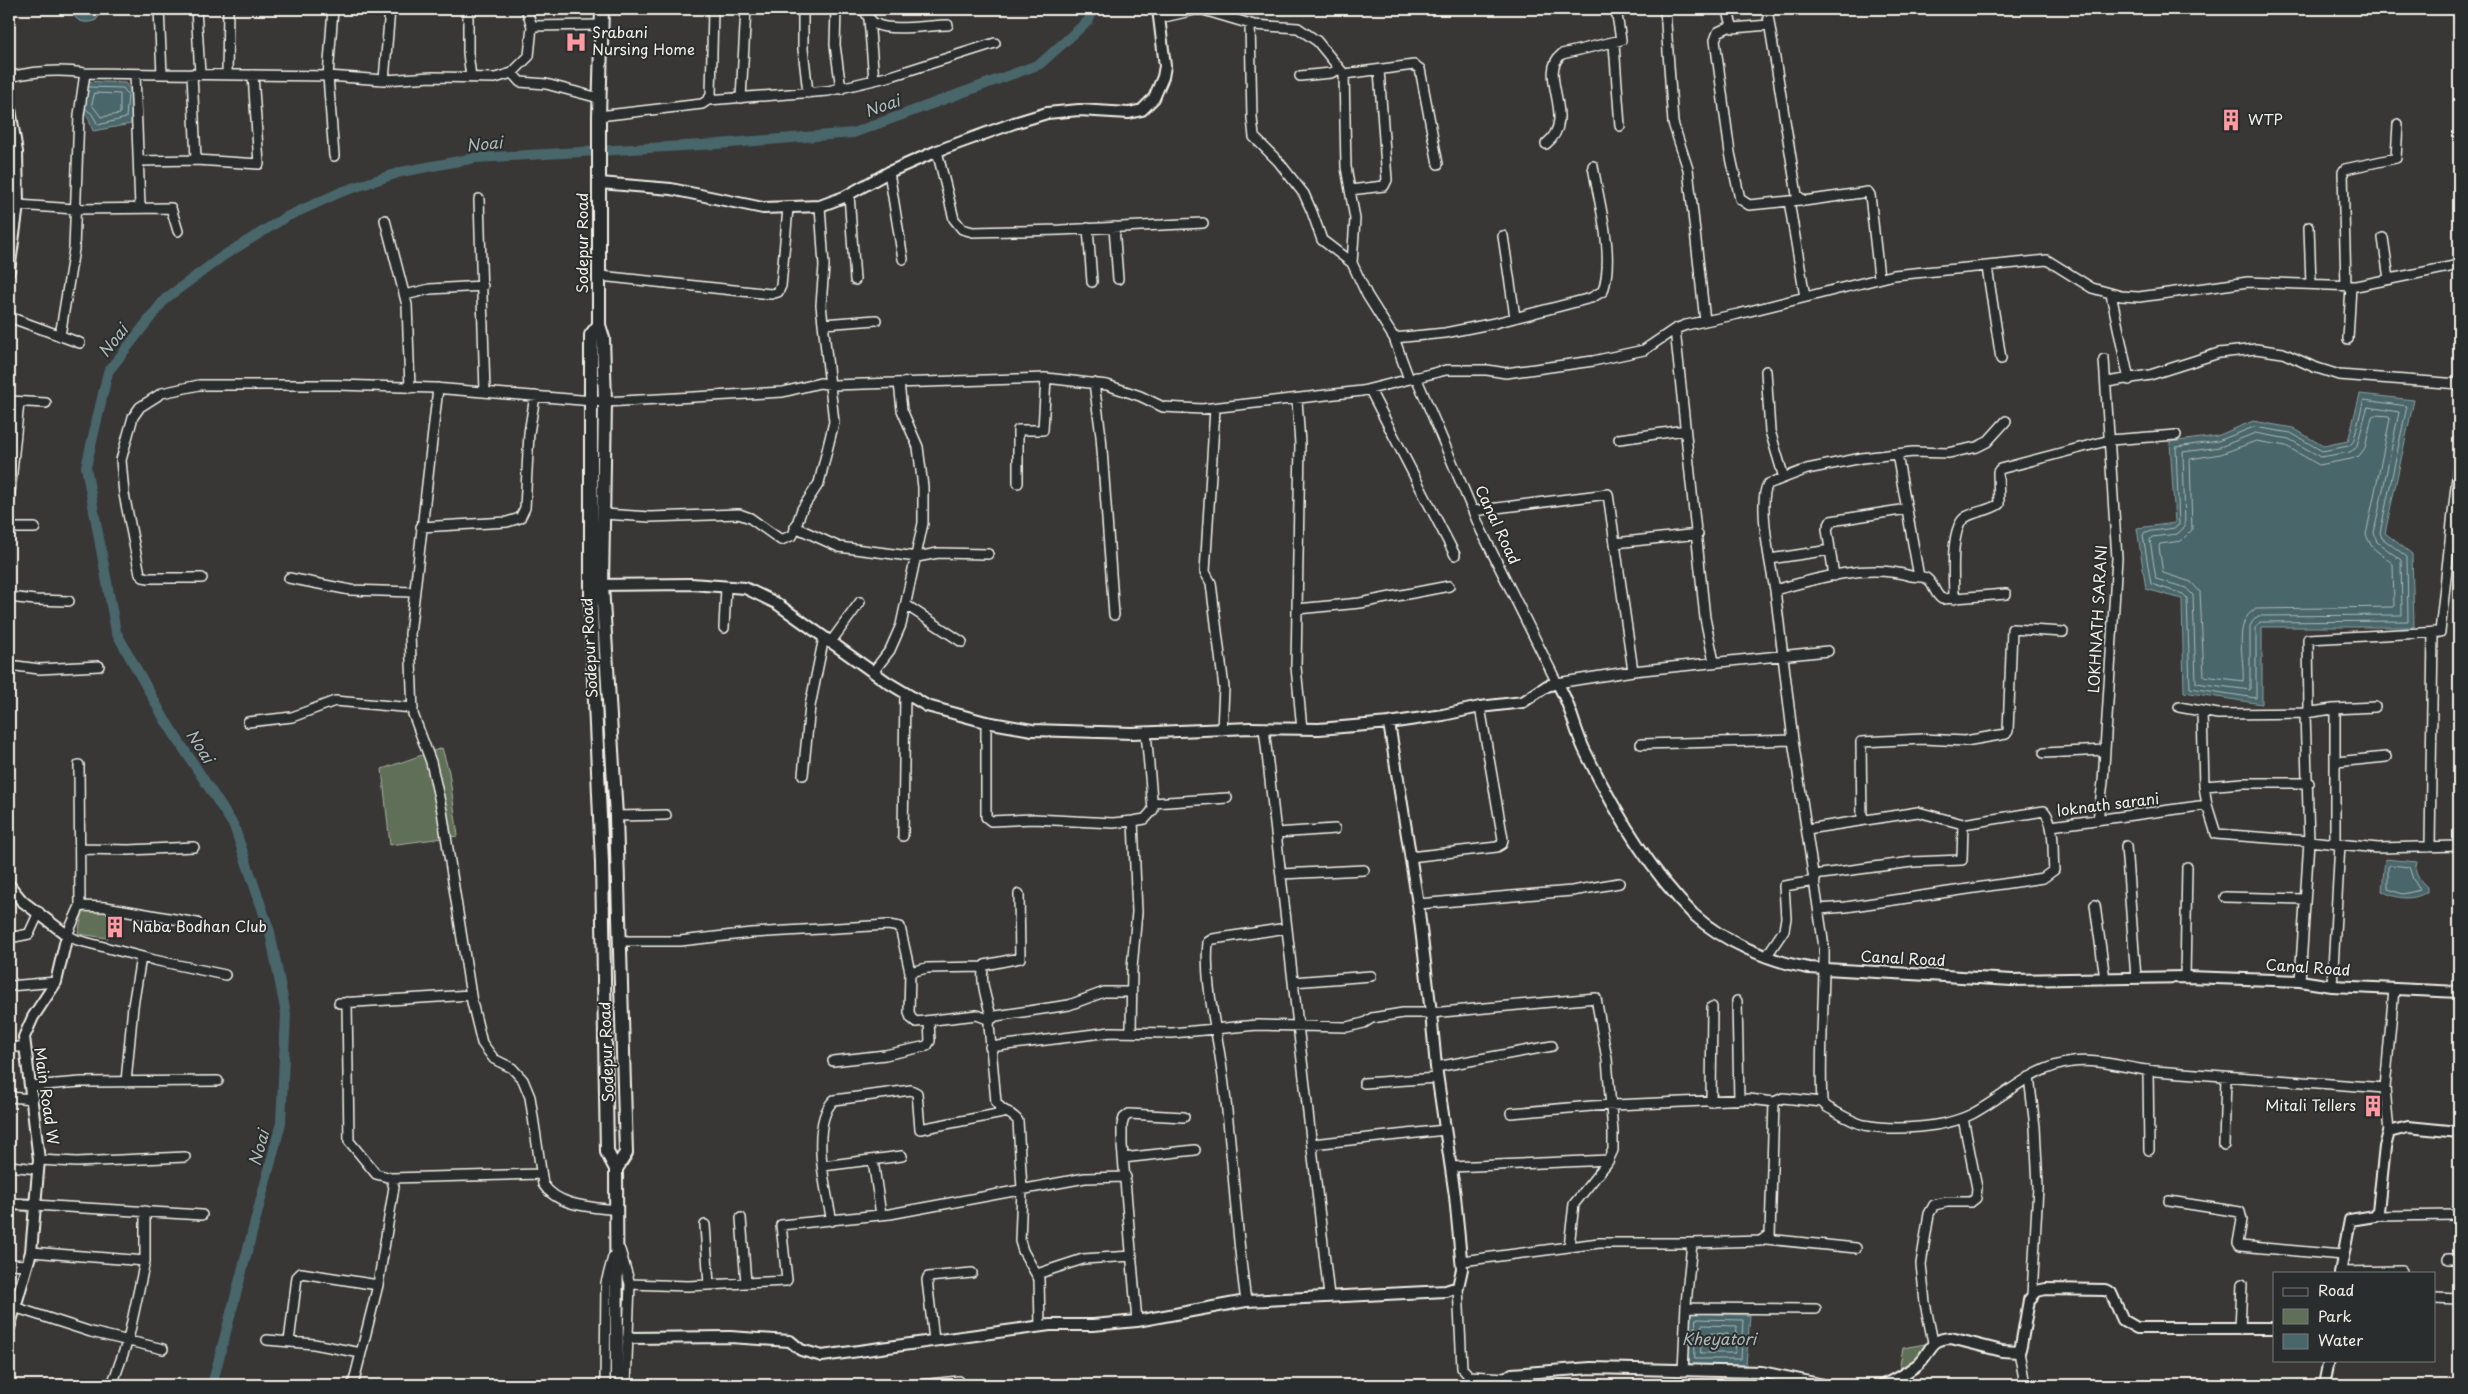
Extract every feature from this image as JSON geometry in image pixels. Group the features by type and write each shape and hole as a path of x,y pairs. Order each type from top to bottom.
{"main road":[{"name":"Sodepur Road","path":"602,9 599,98 599,325 603,338 605,402 604,514 597,585 616,816 626,1153 616,1169 618,1242 624,1284 617,1385"},
{"path":"599,325 592,335 592,400 608,1152 616,1169"}],"street":[{"path":"160,9 162,74"},
{"path":"196,9 196,160"},
{"path":"226,75 228,9"},
{"path":"332,9 328,76 334,156"},
{"path":"384,80 390,9"},
{"path":"468,9 468,53 471,77"},
{"path":"9,77 39,70 63,70 85,74 328,76 384,80 495,78 512,73 529,56 532,26 526,9"},
{"path":"599,116 702,104 708,100 711,95 713,9"},
{"path":"741,98 746,9"},
{"path":"803,9 803,49 808,93"},
{"path":"836,9 835,45 841,89"},
{"path":"864,9 869,19 874,80"},
{"path":"600,178 671,188 762,208 820,206 937,151 1047,113 1079,110 1129,113 1142,110 1154,98 1163,77 1165,66 1159,13 1200,9 1250,24 1298,28 1307,32 1342,72 1346,167 1354,219 1352,263"},
{"path":"1546,144 1554,138 1560,122 1553,68 1556,59 1562,54 1614,44 1620,40 1621,34 1616,9"},
{"path":"1665,9 1673,123 1688,169 1705,321"},
{"path":"1727,9 1731,26"},
{"path":"1767,9 1790,162 1797,195 1800,200"},
{"path":"869,19 876,25 889,27 948,25"},
{"path":"1250,24 1254,137 1278,161 1304,194 1322,240 1352,263"},
{"path":"532,26 601,25"},
{"path":"1731,26 1737,29 1769,25"},
{"path":"1731,26 1718,32 1715,40 1730,153 1738,193 1744,203 1750,205 1868,192 1870,195 1879,277"},
{"path":"708,100 841,89 995,43"},
{"path":"1614,44 1620,126"},
{"path":"1300,76 1379,70 1414,65 1420,69 1438,164"},
{"path":"1350,190 1384,186 1387,180 1379,70"},
{"path":"512,73 520,82 546,84 599,98"},
{"path":"60,336 74,249 79,115 85,74"},
{"path":"135,74 140,207"},
{"path":"138,161 196,160 259,164 253,75"},
{"path":"9,103 18,205 9,272"},
{"path":"2348,339 2349,286 2343,172 2345,169 2396,158 2398,124"},
{"path":"937,151 954,219 962,230 973,232 1202,223"},
{"path":"1394,338 1446,333 1591,298 1603,291 1608,276 1608,257 1593,166"},
{"path":"889,172 903,259"},
{"path":"849,194 855,280"},
{"path":"479,199 485,392"},
{"path":"1789,201 1805,297"},
{"path":"18,205 75,209 171,208 178,231"},
{"path":"604,514 650,517 739,514 750,518 781,540 793,535 802,508 820,483 834,422 821,305 824,266 820,206"},
{"path":"600,276 771,294 778,292 781,286 788,208"},
{"path":"385,220 405,295 409,328 410,388"},
{"path":"1114,227 1118,279"},
{"path":"2309,227 2310,284"},
{"path":"1088,228 1092,282"},
{"path":"1503,236 1515,317"},
{"path":"2383,238 2389,279"},
{"path":"202,578 149,578 140,574 124,494 121,460 128,428 140,407 162,393 199,385 338,385 438,388 605,402 784,392 820,383 899,383 1046,378 1107,384 1163,407 1215,408 1297,400 1370,390 1446,370 1487,370 1506,373 1593,361 1644,350 1674,329 1879,277 2047,260 2088,285 2111,294 2139,297 2248,282 2349,286 2459,265"},
{"name":"Canal Road","path":"1352,263 1366,295 1394,338 1474,512 1566,701 1575,730 1596,773 1644,853 1658,872 1701,920 1766,957 1784,964 1825,973 2012,980 2185,977 2300,981 2393,994 2459,992"},
{"path":"1987,267 2001,360"},
{"path":"405,295 446,287 483,286"},
{"path":"2111,294 2129,380"},
{"path":"9,317 80,343"},
{"path":"823,324 876,320"},
{"path":"1674,329 1706,618 1714,662"},
{"path":"2107,382 2129,380 2219,352 2256,349 2283,353 2314,368 2339,376 2459,384"},
{"name":"LOKHNATH SARANI","path":"2098,820 2105,750 2116,558 2107,382 2104,359"},
{"path":"1766,371 1770,432 1784,478"},
{"path":"1018,483 1018,430 1043,430 1046,378"},
{"path":"874,671 890,650 901,625 923,523 923,487 918,447 902,410 899,383"},
{"path":"1094,383 1101,436 1114,615"},
{"path":"438,388 413,592 410,634 413,714 431,762 442,811 471,995 482,1043 494,1059 512,1068 523,1080 530,1097 541,1174 543,1184 549,1194 582,1205 617,1210"},
{"path":"1370,390 1455,555"},
{"path":"422,527 507,522 520,518 525,508 529,433 535,396"},
{"path":"1297,400 1300,444 1296,667 1302,729"},
{"path":"9,401 46,403"},
{"path":"9,503 12,454 19,402"},
{"path":"1215,408 1204,566 1211,583 1222,662 1224,688 1222,730"},
{"path":"1822,1102 1821,1017 1825,973 1819,909 1793,740 1764,514 1764,490 1768,484 1806,469 1897,454 1948,453 1976,447 1987,442 2006,422"},
{"path":"1619,439 1685,430"},
{"path":"1954,599 1956,536 1960,524 1966,517 1999,504 1998,472 2000,469 2110,440 2176,435"},
{"path":"1897,454 1918,577"},
{"path":"2300,981 2309,841 2308,639 2433,632 2440,630 2450,525 2459,459"},
{"path":"1474,512 1608,494 1633,671"},
{"path":"1834,576 1827,529 1831,521 1907,509"},
{"path":"795,526 839,547 917,557 938,553 988,554"},
{"path":"9,528 35,528"},
{"path":"1615,543 1698,534"},
{"path":"1770,559 1830,550"},
{"path":"1775,590 1834,576 1886,570 1924,578 1930,582 1938,596 1942,599 2006,594"},
{"path":"288,578 350,590 413,592"},
{"path":"597,585 691,584 745,588 776,603 904,693 927,706 986,722 1032,730 1146,732 1264,728 1302,729 1389,723 1443,715 1480,706 1523,702 1557,682 1633,671 1828,651"},
{"path":"1297,609 1360,603 1449,586"},
{"path":"724,628 726,587"},
{"path":"9,596 35,600 69,601"},
{"path":"803,775 810,706 827,640 860,602"},
{"path":"906,606 962,642"},
{"path":"1862,820 1861,742 1923,739 1965,741 2006,734 2008,731 2012,629 2063,632"},
{"path":"2430,847 2433,632"},
{"path":"9,665 39,668 99,666"},
{"path":"903,836 904,693"},
{"path":"248,722 292,717 335,701 413,708"},
{"path":"1410,857 1496,847 1502,844 1503,839 1480,706"},
{"path":"2179,707 2218,714 2307,712 2375,707"},
{"path":"2332,986 2338,844 2335,712 2333,709"},
{"path":"2202,711 2204,786 2207,805 2216,834 2378,848 2459,846"},
{"path":"986,722 986,817 988,820 1034,819 1113,823 1145,819 1151,815 1153,810 1146,732"},
{"path":"1389,723 1418,904 1436,1072 1451,1167 1462,1261 1461,1280 1458,1287 1462,1368 1465,1373 1469,1376 1506,1382 1512,1374 1582,1368 1762,1372 1824,1385"},
{"path":"1264,728 1329,1296"},
{"path":"1641,744 1793,740"},
{"path":"2044,754 2105,750"},
{"path":"2336,762 2386,757"},
{"path":"67,935 80,906 79,765"},
{"path":"2204,786 2243,782 2309,783"},
{"path":"1153,803 1227,798"},
{"name":"loknath sarani","path":"1808,829 1918,812 1963,824 2044,811 2048,816 2051,826 2207,805"},
{"path":"616,816 666,815"},
{"path":"1131,1032 1131,992 1137,912 1132,822"},
{"path":"1766,957 1784,930 1786,918 1784,886 1814,878 1912,862 1962,860 1963,824"},
{"path":"1819,909 1846,907 2043,878 2054,870 2051,826"},
{"path":"1276,833 1335,829"},
{"path":"2126,846 2136,978"},
{"path":"81,848 130,850 194,847"},
{"path":"2185,977 2187,866"},
{"path":"1281,874 1364,870"},
{"path":"1418,904 1572,891 1619,883"},
{"path":"9,885 22,901 67,935 78,940 141,957 226,975"},
{"path":"910,972 927,968 983,968 1020,958 1019,894"},
{"path":"2225,896 2304,899"},
{"path":"2095,905 2105,979"},
{"path":"80,906 106,906 197,922"},
{"path":"9,938 29,934 39,912"},
{"path":"620,941 680,941 751,934 888,925 900,927 910,972 909,1012 911,1018 916,1022 977,1015 991,1019 1020,1011 1069,1005 1104,992 1131,992"},
{"path":"1246,1302 1238,1244 1222,1072 1206,963 1209,940 1287,928"},
{"name":"Main Road W","path":"9,1328 31,1252 39,1164 33,1099 24,1048 24,1037 33,1018 56,982 67,935"},
{"path":"126,1082 132,1006 141,957"},
{"path":"983,968 987,1005 991,1019 990,1047 996,1102 999,1108 1018,1120 1022,1189 1020,1241 1040,1284 1040,1326"},
{"path":"1293,982 1371,976"},
{"path":"9,986 56,982"},
{"path":"2375,1216 2378,1211 2384,1147 2389,1132 2385,1088 2393,994"},
{"path":"471,995 343,1003 349,1141 376,1174 391,1178 541,1174"},
{"path":"990,1047 1111,1032 1172,1033 1257,1025 1347,1027 1364,1023 1372,1018 1403,1013 1431,1013 1596,998 1607,1060 1613,1132 1612,1150 1609,1160 1590,1188 1574,1204 1569,1246"},
{"path":"1737,1001 1739,1100"},
{"path":"1711,1102 1712,1007"},
{"path":"833,1061 885,1055 928,1046 930,1041 929,1021"},
{"path":"1364,1083 1436,1072 1552,1046"},
{"path":"9,1047 24,1048"},
{"path":"1511,1113 1611,1105 1739,1100 1774,1102 1783,1098 1822,1102 1827,1107 1862,1124 1898,1129 1962,1118 2029,1077 2072,1062 2096,1062 2148,1070 2385,1088"},
{"path":"2148,1070 2149,1150"},
{"path":"2224,1145 2226,1076"},
{"path":"2029,1077 2035,1127 2038,1186 2032,1295 2029,1300 2022,1346 2019,1352 2024,1379 2029,1385"},
{"path":"31,1086 81,1082 218,1081"},
{"path":"832,1221 823,1166 822,1133 825,1114 829,1105 834,1100 910,1090 917,1093 920,1130 1008,1112"},
{"path":"9,1098 33,1099"},
{"path":"1766,1239 1770,1235 1774,1102"},
{"path":"1137,1321 1123,1158 1122,1125 1124,1118 1129,1114 1184,1117"},
{"path":"1883,1385 1898,1379 1919,1364 1933,1342 1920,1264 1929,1214 1934,1205 1940,1203 1972,1202 1976,1198 1977,1188 1962,1118"},
{"path":"2389,1132 2408,1127 2459,1132"},
{"path":"1312,1144 1445,1130"},
{"path":"1123,1158 1195,1150"},
{"path":"823,1166 902,1156"},
{"path":"9,1166 185,1157"},
{"path":"872,1160 881,1215"},
{"path":"1451,1167 1609,1160"},
{"path":"626,1385 628,1338 624,1284 709,1285 787,1280 781,1226 881,1215 1084,1178 1126,1177"},
{"path":"353,1385 378,1285 394,1187 391,1178"},
{"path":"2169,1200 2240,1212 2242,1220 2238,1243 2240,1246 2342,1255"},
{"path":"9,1204 202,1215"},
{"path":"112,1385 128,1340 145,1261 145,1212"},
{"path":"2401,1271 2340,1272 2350,1220 2375,1216 2459,1215"},
{"path":"741,1218 746,1283"},
{"path":"705,1226 709,1285"},
{"path":"1462,1261 1599,1243 1692,1243 1760,1241 1766,1239 1856,1248"},
{"path":"606,1385 606,1283 618,1242"},
{"path":"1683,1371 1692,1243"},
{"path":"31,1252 145,1261"},
{"path":"1037,1274 1083,1259 1132,1256"},
{"path":"2448,1259 2459,1258"},
{"path":"9,1264 27,1265"},
{"path":"290,1342 297,1277 300,1273 378,1285"},
{"path":"934,1340 928,1277 972,1273"},
{"path":"2240,1329 2242,1284"},
{"path":"628,1338 730,1337 790,1341 801,1350 822,1356 1040,1326 1093,1326 1137,1321 1246,1302 1329,1296 1363,1297 1446,1291 1458,1287"},
{"path":"2032,1295 2046,1289 2105,1290 2110,1294 2123,1320 2137,1328 2273,1328"},
{"path":"2436,1298 2459,1299"},
{"path":"14,1307 91,1332 163,1349"},
{"path":"1686,1308 1816,1309"},
{"path":"1933,1342 1951,1338 2002,1351 2019,1352"},
{"path":"267,1340 329,1346 361,1353"},
{"path":"2324,1385 2329,1362"},
{"path":"920,1385 959,1381"}],"green space":[{"path":"442,748 449,772 458,836 390,845 382,769"},
{"path":"83,910 114,912 108,938 78,934"},
{"path":"1925,1344 1928,1351 1898,1376 1903,1348"}],"water":[{"path":"70,9 104,9 96,20 84,22 77,19"},
{"path":"83,81 125,83 133,93 131,124 93,131 88,117 79,110"},
{"path":"2360,394 2414,400 2385,533 2412,554 2414,627 2262,627 2262,704 2184,692 2182,599 2146,589 2137,528 2175,523 2170,442 2217,436 2253,421 2293,428 2323,446 2348,441"},
{"path":"2385,859 2417,862 2416,873 2427,887 2427,892 2416,897 2404,898 2382,891"},
{"name":"Kheyatori","path":"1691,1313 1750,1315 1746,1365 1689,1365"}],"waterway":[{"name":"Noai","path":"212,1385 281,1123 286,1014 270,932 234,826 165,720 116,632 86,467 108,372 165,299 223,256 286,217 341,192 401,172 475,158 718,144 853,133 1040,64 1089,20 1093,9"}],"place":[{"name":"Srabani Nursing Home","path":"576,42"},
{"name":"WTP","path":"2231,120"},
{"name":"Naba Bodhan Club","path":"115,927"},
{"name":"Mitali Tellers","path":"2373,1106"}]}
